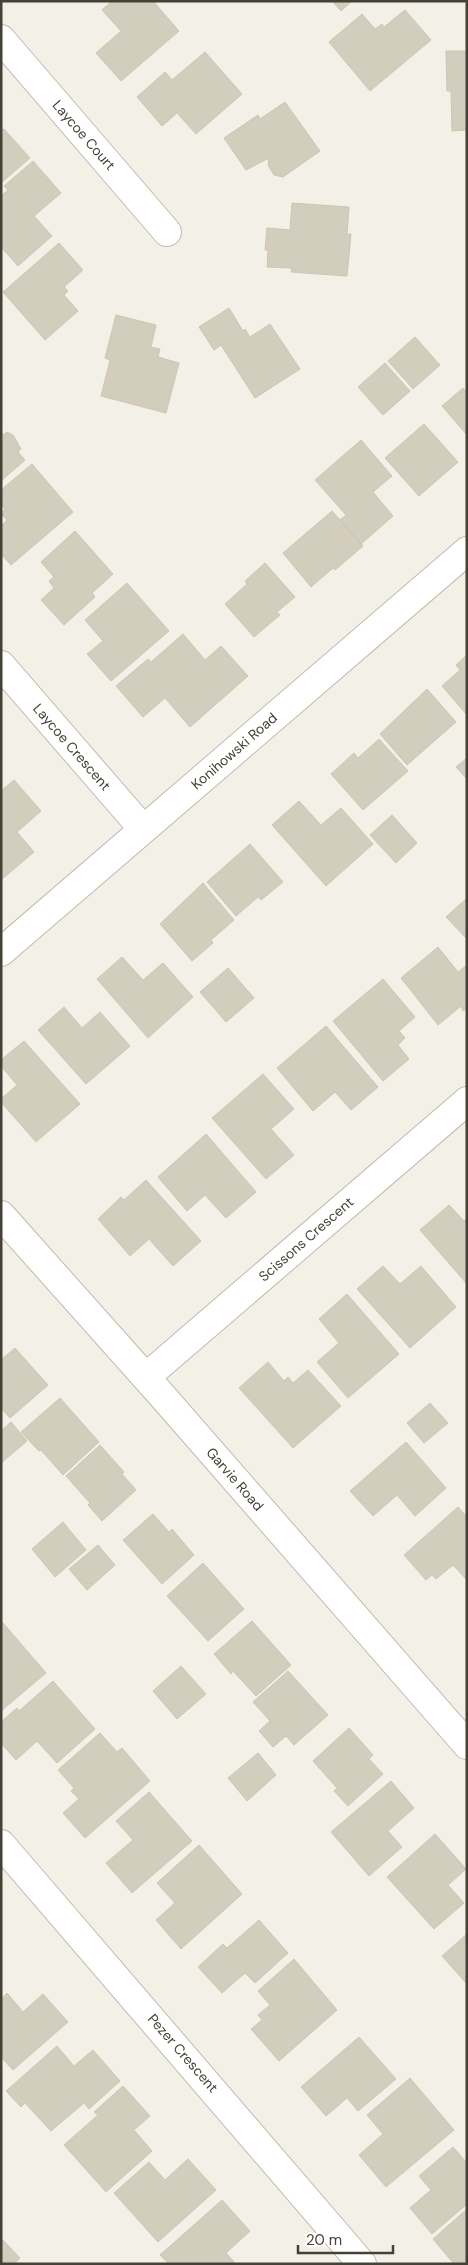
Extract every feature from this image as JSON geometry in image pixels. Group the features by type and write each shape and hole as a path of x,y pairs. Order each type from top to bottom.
{"street":[{"name":"Laycoe Court","path":"1,39 167,232"},
{"name":"Konihowski Road","path":"1,952 467,550"},
{"name":"Laycoe Crescent","path":"1,665 143,829"},
{"name":"Scissons Crescent","path":"146,1377 467,1101"},
{"name":"Garvie Road","path":"1,1214 467,1745"},
{"name":"Pezer Crescent","path":"1,1844 362,2264"}],"building":[{"path":"112,1 153,1 179,31 121,81 96,53 121,31 102,10"},
{"path":"332,1 352,1 341,11"},
{"path":"405,10 431,40 370,91 329,42 362,14 375,29 382,24 384,27"},
{"path":"446,51 467,51 467,130 452,131 451,91 447,91"},
{"path":"205,52 242,94 196,134 177,113 162,126 137,97 165,72 172,80"},
{"path":"285,102 320,151 283,177 274,175 268,165 269,158 246,170 224,138 258,115 260,119"},
{"path":"4,129 30,158 1,183 1,131"},
{"path":"33,161 61,193 34,216 52,236 18,266 1,247 1,196 8,190 4,186"},
{"path":"292,203 349,207 347,234 351,234 347,276 291,272 292,268 267,267 268,250 265,250 267,228 290,230"},
{"path":"59,243 83,270 64,287 68,291 64,295 78,311 45,340 3,292"},
{"path":"229,308 243,331 245,329 250,337 270,324 300,369 255,398 221,345 214,350 199,327"},
{"path":"116,315 156,325 151,347 160,349 158,357 179,363 166,413 101,396 110,360 105,358"},
{"path":"415,337 440,365 413,389 388,361"},
{"path":"385,363 410,391 383,415 358,387"},
{"path":"463,388 465,391 467,389 467,435 442,406"},
{"path":"424,424 458,462 419,496 385,458"},
{"path":"1,432 3,435 7,432 13,435 21,449 18,452 25,460 1,481"},
{"path":"361,440 392,476 373,492 393,516 361,544 340,520 346,515 315,480"},
{"path":"32,464 73,512 11,565 1,554 1,526 7,520 1,514 5,509 1,504 1,490"},
{"path":"332,511 363,546 335,570 333,568 311,587 283,553"},
{"path":"75,531 113,574 92,593 95,597 64,625 41,600 54,588 49,581 54,577 41,562"},
{"path":"265,563 295,597 277,612 280,615 254,637 225,604 247,584 245,581"},
{"path":"127,583 169,631 111,681 87,654 103,641 85,620"},
{"path":"183,634 205,660 221,646 248,676 190,727 165,698 143,717 116,686 148,659 151,662"},
{"path":"467,655 467,715 442,686 460,670 456,665"},
{"path":"427,689 456,722 407,765 380,734"},
{"path":"379,739 408,771 363,810 331,774 354,753 358,758"},
{"path":"467,758 467,779 456,767"},
{"path":"14,780 41,811 17,832 34,852 1,880 1,791"},
{"path":"299,801 321,825 341,808 373,844 326,886 272,825"},
{"path":"392,815 417,843 396,863 370,835"},
{"path":"250,844 283,882 261,900 258,897 236,916 207,882"},
{"path":"203,883 234,920 211,940 213,943 192,961 160,924"},
{"path":"466,899 467,901 467,939 446,917"},
{"path":"438,947 458,972 467,965 467,1008 463,1011 461,1006 438,1025 401,978"},
{"path":"122,957 143,980 163,963 193,997 148,1038 97,979"},
{"path":"228,968 254,998 226,1022 200,992"},
{"path":"383,979 415,1017 399,1031 405,1038 398,1045 409,1059 383,1081 333,1021"},
{"path":"64,1007 82,1028 100,1012 130,1046 86,1084 38,1030"},
{"path":"326,1026 378,1087 351,1110 335,1092 313,1111 277,1068"},
{"path":"24,1041 80,1104 36,1142 1,1102 1,1099 17,1085 1,1066 1,1060"},
{"path":"263,1074 294,1109 271,1129 294,1155 266,1179 212,1118"},
{"path":"206,1134 256,1192 226,1218 205,1195 187,1211 158,1177"},
{"path":"146,1180 201,1241 173,1266 149,1239 130,1256 98,1219 121,1197 124,1200"},
{"path":"449,1205 464,1221 467,1218 467,1284 420,1230"},
{"path":"383,1266 400,1284 421,1266 456,1307 410,1348 357,1289"},
{"path":"347,1294 399,1354 348,1398 317,1362 339,1343 319,1319"},
{"path":"15,1348 48,1385 10,1418 1,1408 1,1360"},
{"path":"268,1362 284,1381 288,1377 293,1383 308,1370 341,1406 293,1448 239,1388"},
{"path":"60,1398 99,1442 63,1475 41,1450 39,1451 21,1432"},
{"path":"430,1403 448,1423 424,1443 407,1423"},
{"path":"11,1422 27,1441 1,1463 1,1431"},
{"path":"406,1442 446,1488 415,1516 397,1495 373,1516 350,1491"},
{"path":"100,1445 124,1472 122,1474 136,1490 102,1521 88,1505 90,1503 66,1476"},
{"path":"458,1507 467,1517 467,1580 453,1565 436,1579 432,1575 426,1580 404,1555"},
{"path":"153,1514 169,1532 172,1529 194,1555 162,1584 123,1540"},
{"path":"63,1522 86,1550 55,1577 32,1549"},
{"path":"98,1545 115,1565 87,1590 69,1569"},
{"path":"203,1563 244,1609 208,1641 167,1596"},
{"path":"252,1621 291,1665 256,1696 233,1671 231,1674 214,1654"},
{"path":"3,1623 46,1673 1,1711 1,1624"},
{"path":"181,1666 206,1694 177,1719 153,1691"},
{"path":"288,1671 328,1715 294,1745 286,1736 273,1747 259,1731 270,1721 253,1702"},
{"path":"53,1681 95,1729 57,1763 37,1741 16,1760 1,1743 1,1722 17,1708 19,1711"},
{"path":"349,1728 373,1755 369,1759 383,1774 348,1806 334,1791 337,1788 313,1761"},
{"path":"100,1733 117,1752 122,1748 150,1781 85,1838 63,1813 79,1799 71,1791 74,1788 58,1770"},
{"path":"258,1753 276,1775 247,1801 228,1778"},
{"path":"391,1781 414,1808 388,1831 402,1847 369,1876 331,1832"},
{"path":"149,1792 192,1841 132,1893 106,1863 133,1840 116,1821"},
{"path":"435,1834 466,1869 448,1885 464,1903 434,1929 387,1877"},
{"path":"199,1845 242,1894 181,1949 156,1920 175,1903 157,1883"},
{"path":"259,1920 288,1953 255,1983 245,1973 222,1993 198,1967 223,1944 227,1948"},
{"path":"467,1934 467,1984 442,1956"},
{"path":"294,1959 337,2010 279,2061 251,2029 262,2020 258,2015 270,2005 258,1991"},
{"path":"7,1993 23,2012 43,1994 68,2022 13,2070 1,2057 1,1999"},
{"path":"359,2037 396,2079 358,2111 347,2098 326,2116 301,2087"},
{"path":"57,2046 74,2066 93,2050 120,2081 89,2109 84,2103 51,2131 25,2103 21,2107 6,2091"},
{"path":"410,2078 454,2130 386,2187 359,2155 383,2134 367,2115"},
{"path":"123,2086 150,2116 134,2130 152,2151 106,2192 64,2145 98,2115 94,2112"},
{"path":"453,2147 467,2163 467,2204 432,2234 410,2208 431,2190 419,2176"},
{"path":"188,2159 216,2190 158,2242 114,2193 149,2162 165,2180"},
{"path":"222,2200 250,2231 226,2253 236,2264 169,2264 160,2255"},
{"path":"467,2209 467,2260 462,2264 454,2264 433,2239"},
{"path":"1,2238 20,2258 14,2264 1,2264"}]}
